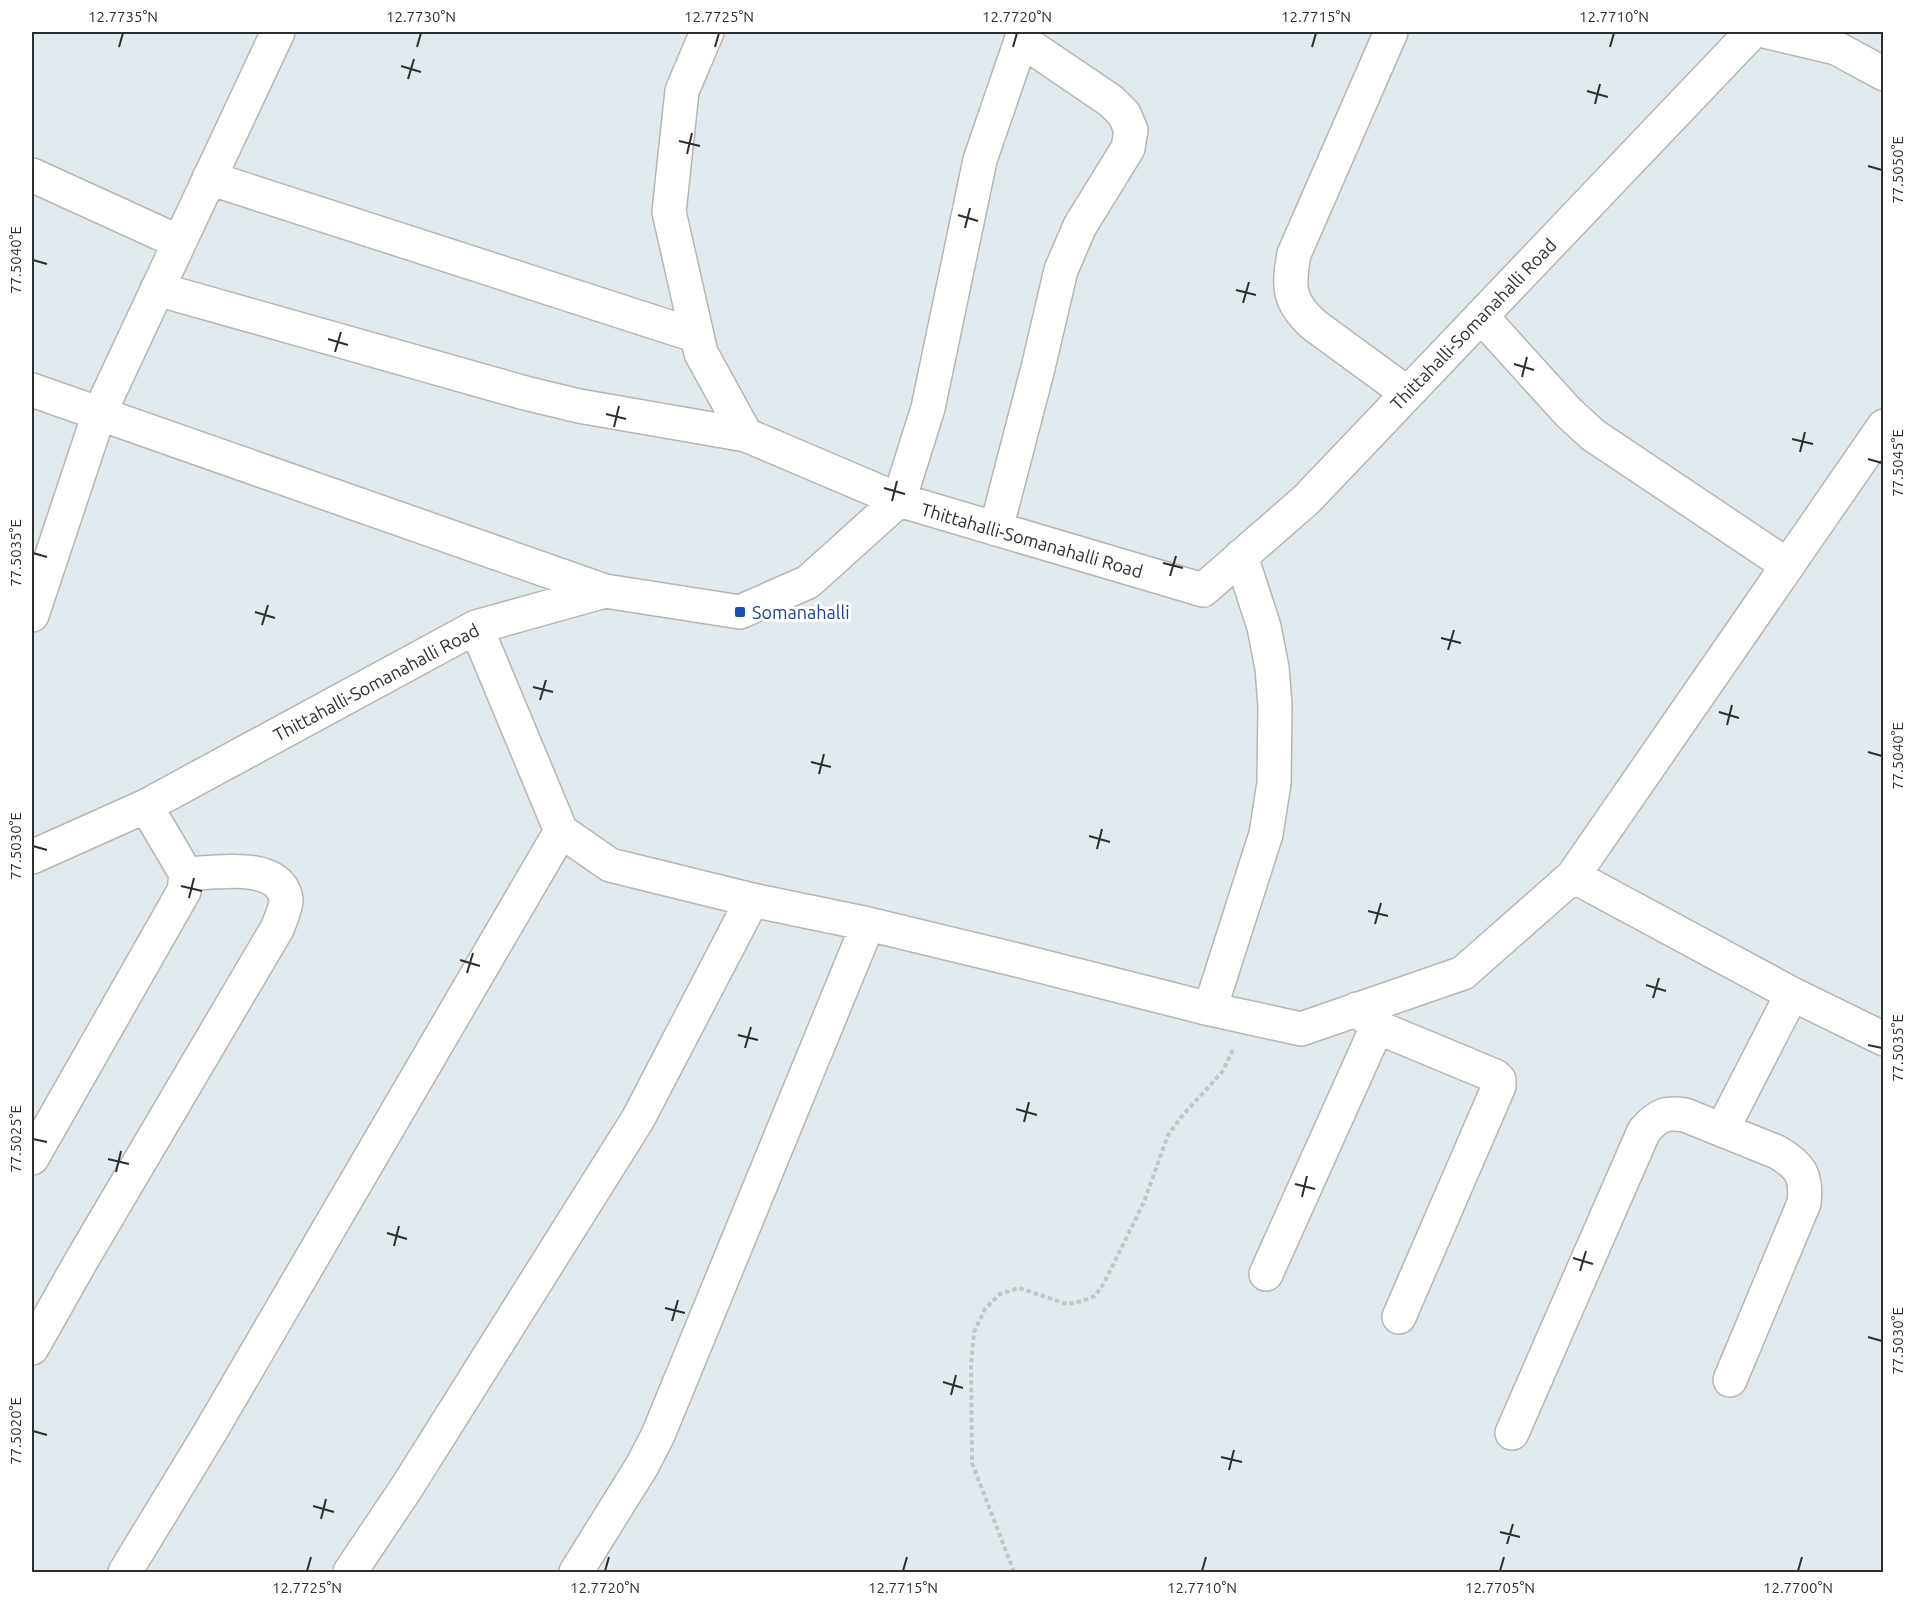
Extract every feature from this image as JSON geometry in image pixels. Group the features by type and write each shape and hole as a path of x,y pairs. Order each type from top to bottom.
{"street":[{"path":"32,615 99,414 278,32"},
{"path":"707,32 682,91 669,212 701,353 746,435"},
{"path":"1391,32 1294,254 1290,277 1292,297 1301,313 1407,393"},
{"name":"Thittahalli-Somanahalli Road","path":"32,857 146,806 476,627 605,591 740,612 808,582 899,500 1203,590 1306,498 1752,32"},
{"path":"1767,32 1836,48 1884,74"},
{"path":"157,290 525,393 590,408 746,435 899,500 928,408 980,160 1023,36 1111,101 1124,114 1131,130 1128,148 1080,226 1061,270 996,529"},
{"path":"32,176 179,242"},
{"path":"209,178 697,336"},
{"path":"1481,316 1568,412 1593,435 1787,565"},
{"path":"32,390 605,591"},
{"path":"476,627 561,831 610,865 752,900 868,924 1300,1029 1367,1018 1463,973 1573,876 1884,426"},
{"path":"1224,1012 1266,834 1274,783 1275,705 1272,668 1264,627 1241,556"},
{"path":"32,1158 184,891 186,874 146,806"},
{"path":"125,1572 209,1434 561,831"},
{"path":"32,1348 278,927 286,901 281,886 270,876 252,872 186,874"},
{"path":"1573,876 1792,994 1884,1040"},
{"path":"350,1572 420,1467 638,1119 752,900"},
{"path":"576,1572 642,1466 658,1435 868,924"},
{"path":"1722,1130 1792,994"},
{"path":"1266,1274 1367,1018"},
{"path":"1367,1018 1495,1076 1499,1086 1399,1317"},
{"path":"1512,1433 1644,1131 1655,1119 1670,1113 1685,1115 1777,1152 1791,1160 1802,1172 1806,1187 1804,1203 1730,1380"}],"path":[{"path":"1014,1572 972,1463 971,1365 974,1332 985,1309 1000,1294 1018,1288 1067,1304 1095,1296 1104,1283 1144,1203 1168,1135 1182,1116 1224,1071 1233,1049 1224,1012"}],"place":[{"name":"Somanahalli","path":"740,612"}]}
